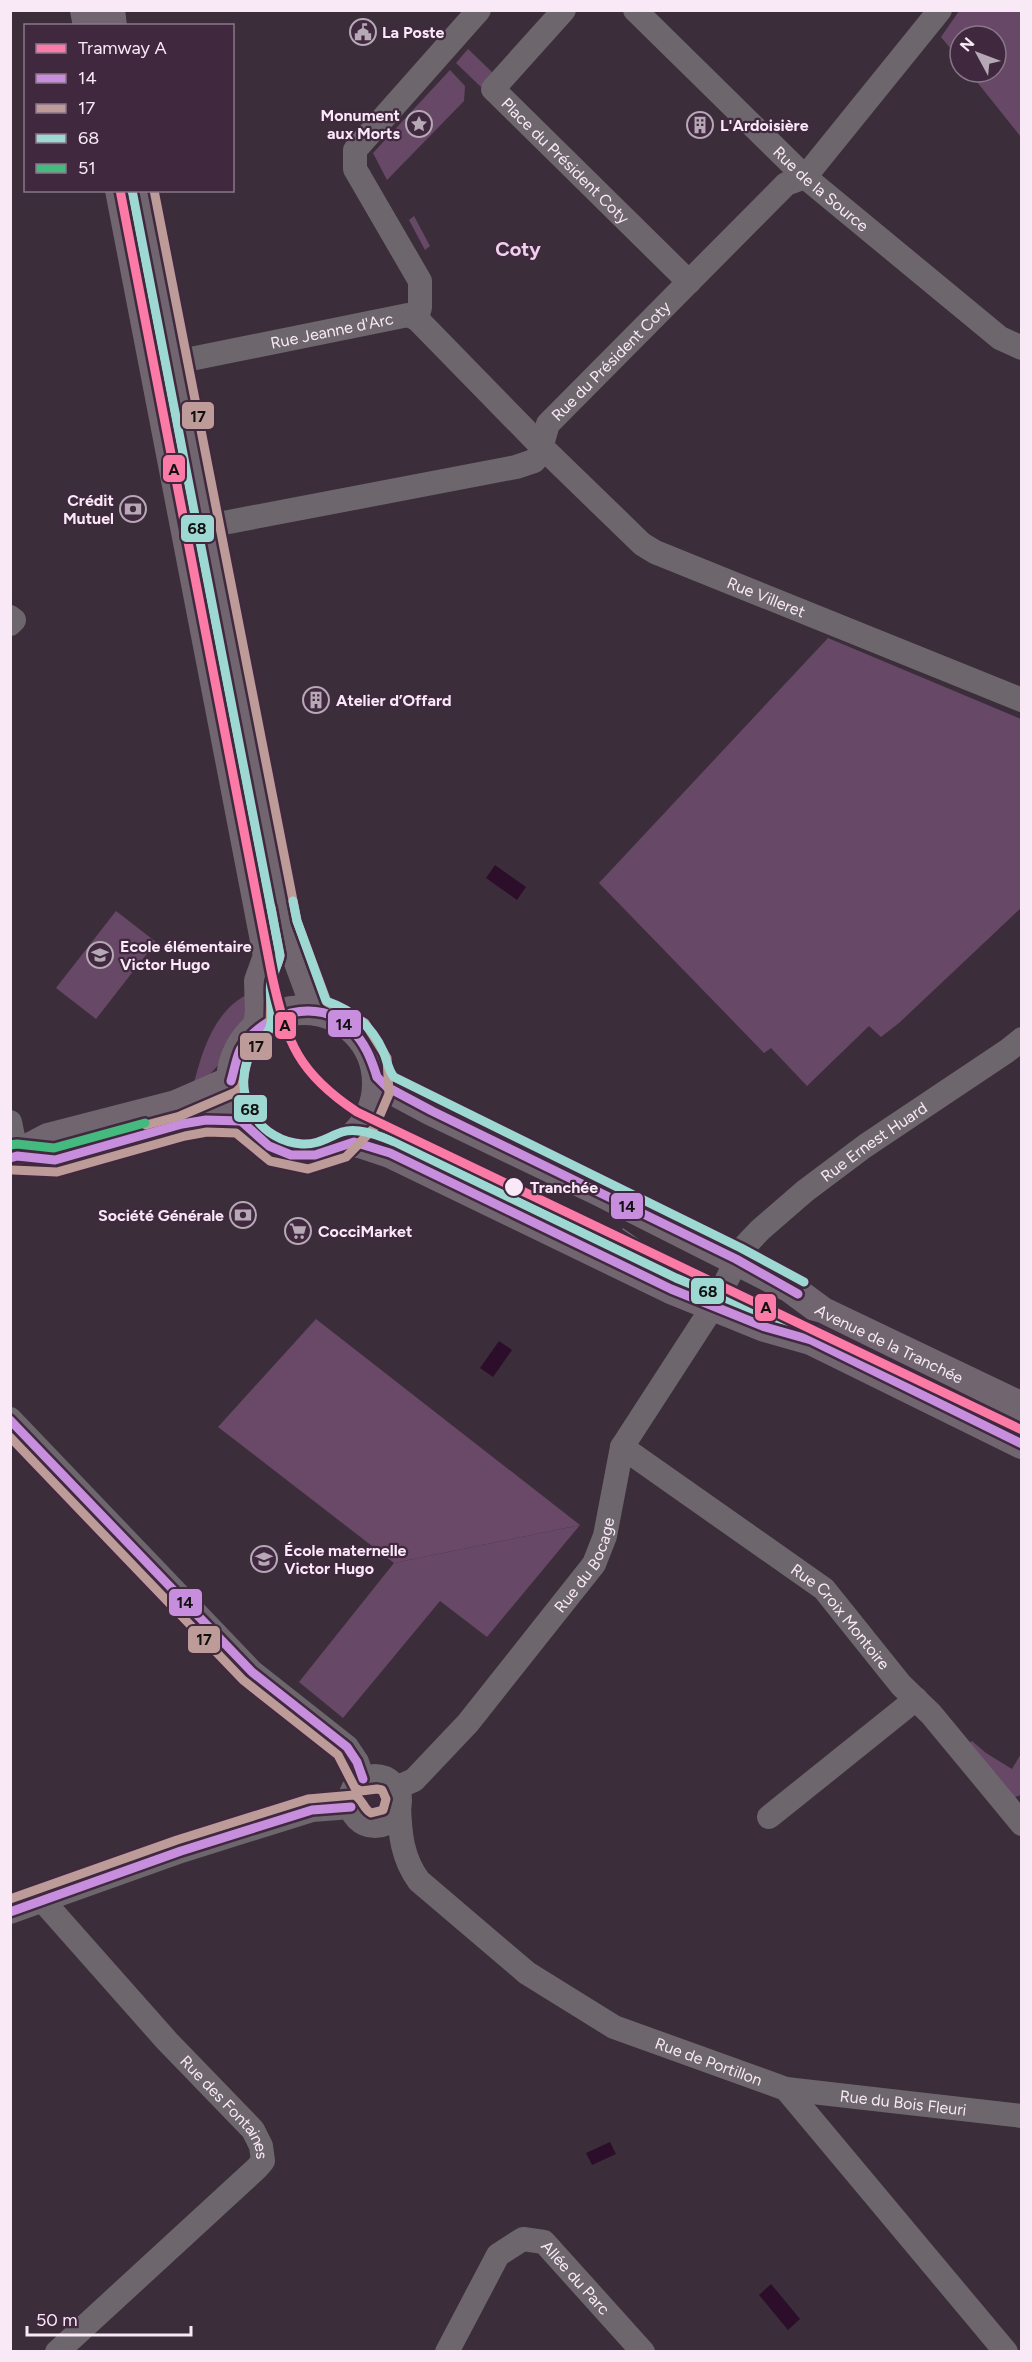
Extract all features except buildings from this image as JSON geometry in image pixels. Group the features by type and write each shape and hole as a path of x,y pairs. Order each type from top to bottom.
{"main road":[{"path":"120,192 285,924 317,1011"},
{"path":"142,192 176,362 197,528 268,956 259,981 258,1027"},
{"path":"317,1011 343,1021 363,1039 375,1064 377,1092 368,1120 347,1143 316,1156 281,1153 266,1146 252,1135 241,1121 233,1102 232,1068 241,1046 258,1027 286,1012 317,1011"},
{"name":"Avenue de la Tranchée","path":"377,1077 387,1087 432,1111 736,1259 789,1287 823,1312 1022,1407"},
{"path":"14,1157 48,1138 176,1105 231,1081"},
{"path":"14,1157 55,1160 182,1124 207,1120 241,1121"},
{"name":"Avenue de la Tranchée","path":"347,1143 360,1143 390,1153 671,1289 765,1327 811,1340 1022,1444"}],"street":[{"name":"Place du Président Coty","path":"564,10 493,89 689,282"},
{"name":"Rue de la Source","path":"635,10 805,177 1000,338 1022,348"},
{"name":"Rue du Président Coty","path":"197,528 516,467 534,461 542,447 548,424 786,184 805,177 940,10"},
{"path":"417,319 420,307 420,281 355,169 355,150 475,12"},
{"name":"Rue Jeanne d'Arc","path":"176,362 408,315 417,319 542,447"},
{"name":"Rue Villeret","path":"542,447 642,544 655,552 1022,700"},
{"path":"10,617 14,620 10,624"},
{"name":"Rue Ernest Huard","path":"714,1305 736,1259 759,1230 848,1159 1018,1048"},
{"path":"10,1122 14,1157"},
{"name":"Rue du Bocage","path":"397,1797 468,1723 594,1564 605,1536 622,1448 714,1305"},
{"path":"10,1419 252,1672 347,1747 357,1762 363,1779"},
{"name":"Rue Croix Montoire","path":"622,1448 824,1589 901,1685 931,1714 1022,1824"},
{"path":"769,1818 916,1699"},
{"path":"381,1777 390,1781 397,1797 390,1820 376,1826 360,1821 351,1807 352,1790 363,1779 381,1777"},
{"name":"Rue de Portillon","path":"397,1797 401,1847 415,1876 527,1973 614,2026 786,2089 1006,2352"},
{"path":"10,1912 181,1851 312,1810 351,1807"},
{"name":"Rue des Fontaines","path":"43,1901 167,2041 253,2130 263,2154 263,2161 256,2168 57,2352"},
{"name":"Rue du Bois Fleuri","path":"786,2089 1022,2115"},
{"name":"Allée du Parc","path":"447,2352 498,2255 523,2239 544,2242 643,2352"}],"shaded area":[{"path":"959,11 1021,11 1021,137 979,84 1008,84 1008,24 950,24"},
{"path":"948,27 948,45 941,37"},
{"path":"468,49 493,73 481,87 456,63"},
{"path":"450,70 465,86 464,101 387,180 373,153"},
{"path":"414,216 430,246 425,250 409,220"},
{"path":"828,638 1021,719 1022,907 899,1023 881,1037 869,1026 807,1086 771,1048 764,1053 599,883"},
{"path":"495,865 526,887 517,900 486,878"},
{"path":"116,911 156,942 96,1019 56,988"},
{"path":"250,993 247,1019 233,1038 220,1063 204,1081 193,1087 211,1033 227,1010"},
{"path":"316,1319 580,1525 394,1563 218,1427"},
{"path":"499,1341 512,1350 493,1377 480,1368"},
{"path":"580,1525 487,1637 440,1601 343,1718 299,1682 394,1563"},
{"path":"972,1741 986,1753 1012,1769 1021,1754 1021,1795 1011,1798 969,1743"},
{"path":"610,2142 616,2154 592,2165 586,2153"},
{"path":"771,2284 800,2319 788,2330 759,2295"}],"tram line":[{"name":"A","path":"120,192 272,976 283,1020 298,1054 308,1069 321,1084 357,1112 1022,1430"},
{"path":"623,1229 675,1265"}],"transit line":[{"name":"68","path":"132,192 280,955 271,981 270,1027 249,1056 244,1076 244,1090 254,1116 274,1135 302,1144 318,1142 349,1131 369,1133 395,1142 676,1278 769,1316 816,1329 1022,1430"},
{"name":"17","path":"13,1170 57,1172 185,1136 207,1132 236,1133 270,1161 308,1169 346,1157 375,1127 389,1094 387,1058 365,1023 327,1002 297,921 154,192"},
{"name":"68","path":"293,901 297,921 326,1001 353,1014 367,1027 383,1051 394,1077 741,1248 804,1282"},
{"name":"17","path":"146,1125 180,1116 236,1092 241,1087 249,1055 267,1035 270,1028 271,983 280,956 271,907"},
{"name":"14","path":"231,1081 240,1050 249,1037 276,1018 307,1011 323,1013 338,1019 351,1029 367,1051 377,1077"},
{"name":"14","path":"377,1077 387,1087 432,1111 736,1259 798,1294"},
{"name":"14","path":"10,1158 17,1156 55,1160 182,1124 206,1120 241,1121"},
{"name":"14","path":"241,1121 269,1146 291,1155 315,1155 354,1142 390,1153 671,1289 765,1327 811,1340 1022,1444"},
{"name":"51","path":"10,1145 54,1148 145,1123"},
{"name":"14","path":"10,1420 252,1672 347,1747 357,1762 363,1779"},
{"name":"17","path":"10,1437 243,1680 338,1755 355,1788 361,1791 382,1790 386,1799 383,1810 371,1813 354,1795 308,1799 177,1840 10,1899"},
{"name":"14","path":"10,1912 181,1851 312,1810 351,1807"}],"place":[{"name":"La Poste","path":"363,32"},
{"name":"Monument aux Morts","path":"419,124"},
{"name":"L'Ardoisière","path":"700,125"},
{"name":"Crédit Mutuel","path":"133,509"},
{"name":"Atelier d’Offard","path":"316,700"},
{"name":"Ecole élémentaire Victor Hugo","path":"100,955"},
{"name":"Tranchée","path":"514,1187"},
{"name":"Société Générale","path":"243,1215"},
{"name":"CocciMarket","path":"298,1231"},
{"name":"École maternelle Victor Hugo","path":"264,1559"}],"district":[{"name":"Coty","path":"518,249"}]}
